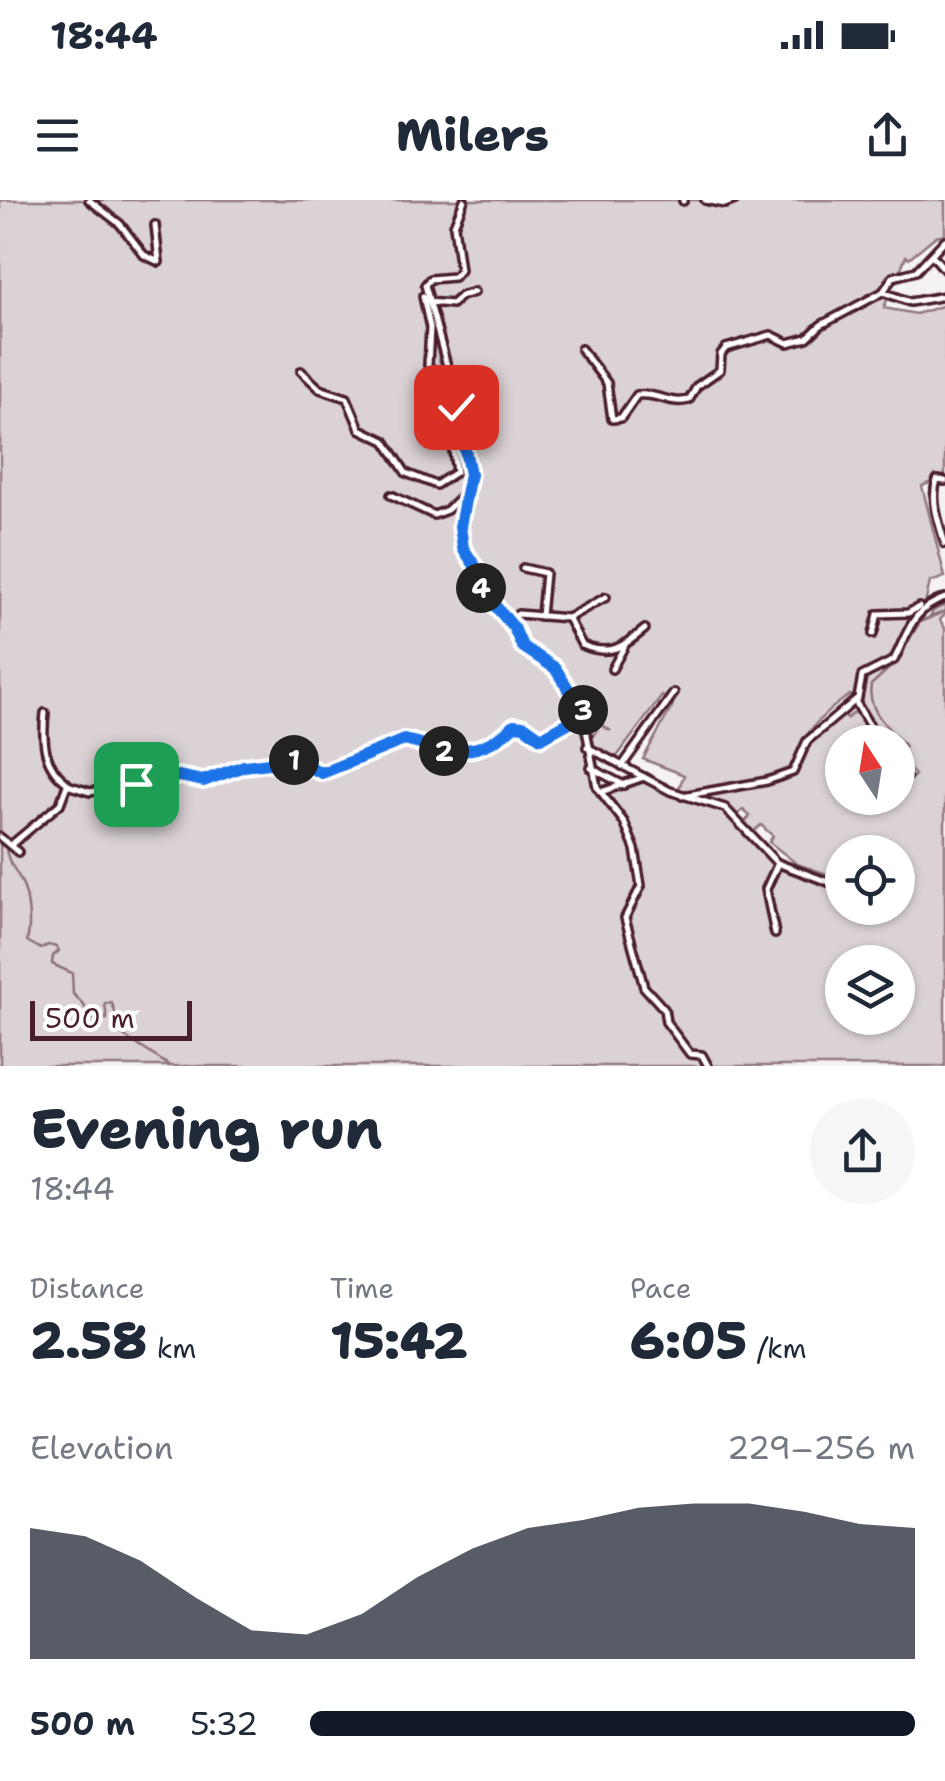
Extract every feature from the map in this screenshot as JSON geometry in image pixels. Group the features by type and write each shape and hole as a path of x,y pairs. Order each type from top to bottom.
{"street":[{"path":"90,200 120,224 143,254 158,262 161,258 156,224"},
{"path":"464,200 454,225 460,270 454,277 428,280 426,298 453,388 470,474 460,526 461,543 477,569 482,590 525,650 555,668 584,714 591,768 601,792 624,822 635,850 641,886 625,918 644,987 664,1009 666,1022 690,1054 704,1056 708,1066"},
{"path":"704,200 726,204 735,200"},
{"path":"945,242 931,258 945,270"},
{"path":"581,349 608,386 612,418 619,419 636,395 654,393 672,403 689,400 697,386 720,370 720,354 728,347 772,335 797,342 883,292 894,276 916,271 945,242"},
{"path":"426,298 450,305 474,292"},
{"path":"883,292 910,302 945,296"},
{"path":"302,371 320,389 345,396 360,429 384,440 404,472 434,484 445,482 456,472 456,452 444,392 428,365 430,328 422,300 426,298"},
{"path":"944,480 936,480 934,486 945,544"},
{"path":"391,496 434,515 447,510 468,492"},
{"path":"523,568 544,574 540,616"},
{"path":"508,622 515,614 568,618 606,596"},
{"path":"873,634 878,614 908,613 945,598"},
{"path":"682,796 787,775 798,766 810,738 854,702 862,676 893,662 908,623 926,604"},
{"path":"568,618 586,648 610,652 645,629"},
{"path":"612,668 625,645"},
{"path":"622,766 674,693"},
{"path":"854,702 868,725"},
{"path":"46,714 42,739 50,765 78,792 90,792 175,777 203,781 244,766 294,760 322,773 404,740 466,753 486,746 514,725 524,726 541,738 584,714"},
{"path":"587,746 682,796 722,807 778,863 825,881"},
{"path":"591,768 624,785"},
{"path":"601,792 644,778"},
{"path":"11,845 60,804 65,787 70,785"},
{"path":"742,824 748,818"},
{"path":"0,837 18,852"},
{"path":"775,934 766,889 778,863"}],"shaded area":[{"path":"0,200 461,200 452,224 459,267 449,277 426,280 422,287 467,475 458,542 500,620 510,627 523,650 557,674 580,711 595,790 623,826 639,875 636,895 624,918 640,978 688,1054 701,1056 706,1066 0,1066"},
{"path":"469,200 700,200 726,206 737,200 945,200 945,234 936,236 909,258 906,256 901,268 904,273 799,339 769,333 722,350 718,368 696,385 687,399 672,401 656,394 643,392 632,399 621,414 615,416 610,384 583,349 579,351 603,383 610,419 617,421 625,418 636,397 654,394 672,404 693,400 705,381 723,370 724,354 729,350 770,337 788,344 800,343 881,293 888,297 884,308 916,314 945,305 945,477 922,486 945,577 930,582 925,604 907,623 893,659 861,675 856,698 850,695 817,722 789,772 692,795 677,793 684,775 643,759 673,705 662,696 615,759 589,742 600,725 611,731 597,721 555,665 529,650 516,626 489,594 478,565 467,551 462,532 474,472 428,288 432,282 455,280 464,271 457,225"},
{"path":"945,605 940,620 945,628 945,1066 711,1066 707,1055 689,1048 668,1019 667,1008 646,982 628,919 643,885 637,844 630,827 605,794 646,781 682,799 721,809 775,865 764,888 775,937 779,936 769,886 778,865 825,883 825,925 915,925 915,835 825,835 825,873 797,864 769,842 773,836 761,825 753,832 744,823 750,816 743,810 736,816 724,806 697,797 793,774 801,766 809,743 825,729 825,815 915,815 915,725 871,725 860,704 862,680 894,662 913,621 930,618 933,611"},
{"path":"859,709 868,725 830,725 843,714 847,718"}],"waterway":[{"path":"885,725 872,703 871,685 895,663 920,622 945,611"},
{"path":"0,845 6,847 24,889 29,912 27,941 41,949 48,945 57,947 59,951 52,964 72,973 73,994 84,1005 89,1019 107,1019 105,1004 112,1003 122,1035 170,1066"}],"route":[{"path":"136,784 179,776 203,781 244,766 294,760 304,762 312,772 322,773 404,740 466,753 480,750 514,725 524,726 541,738 584,714 555,668 522,646 514,628 482,590 477,569 463,548 460,526 470,474 456,407"}]}
